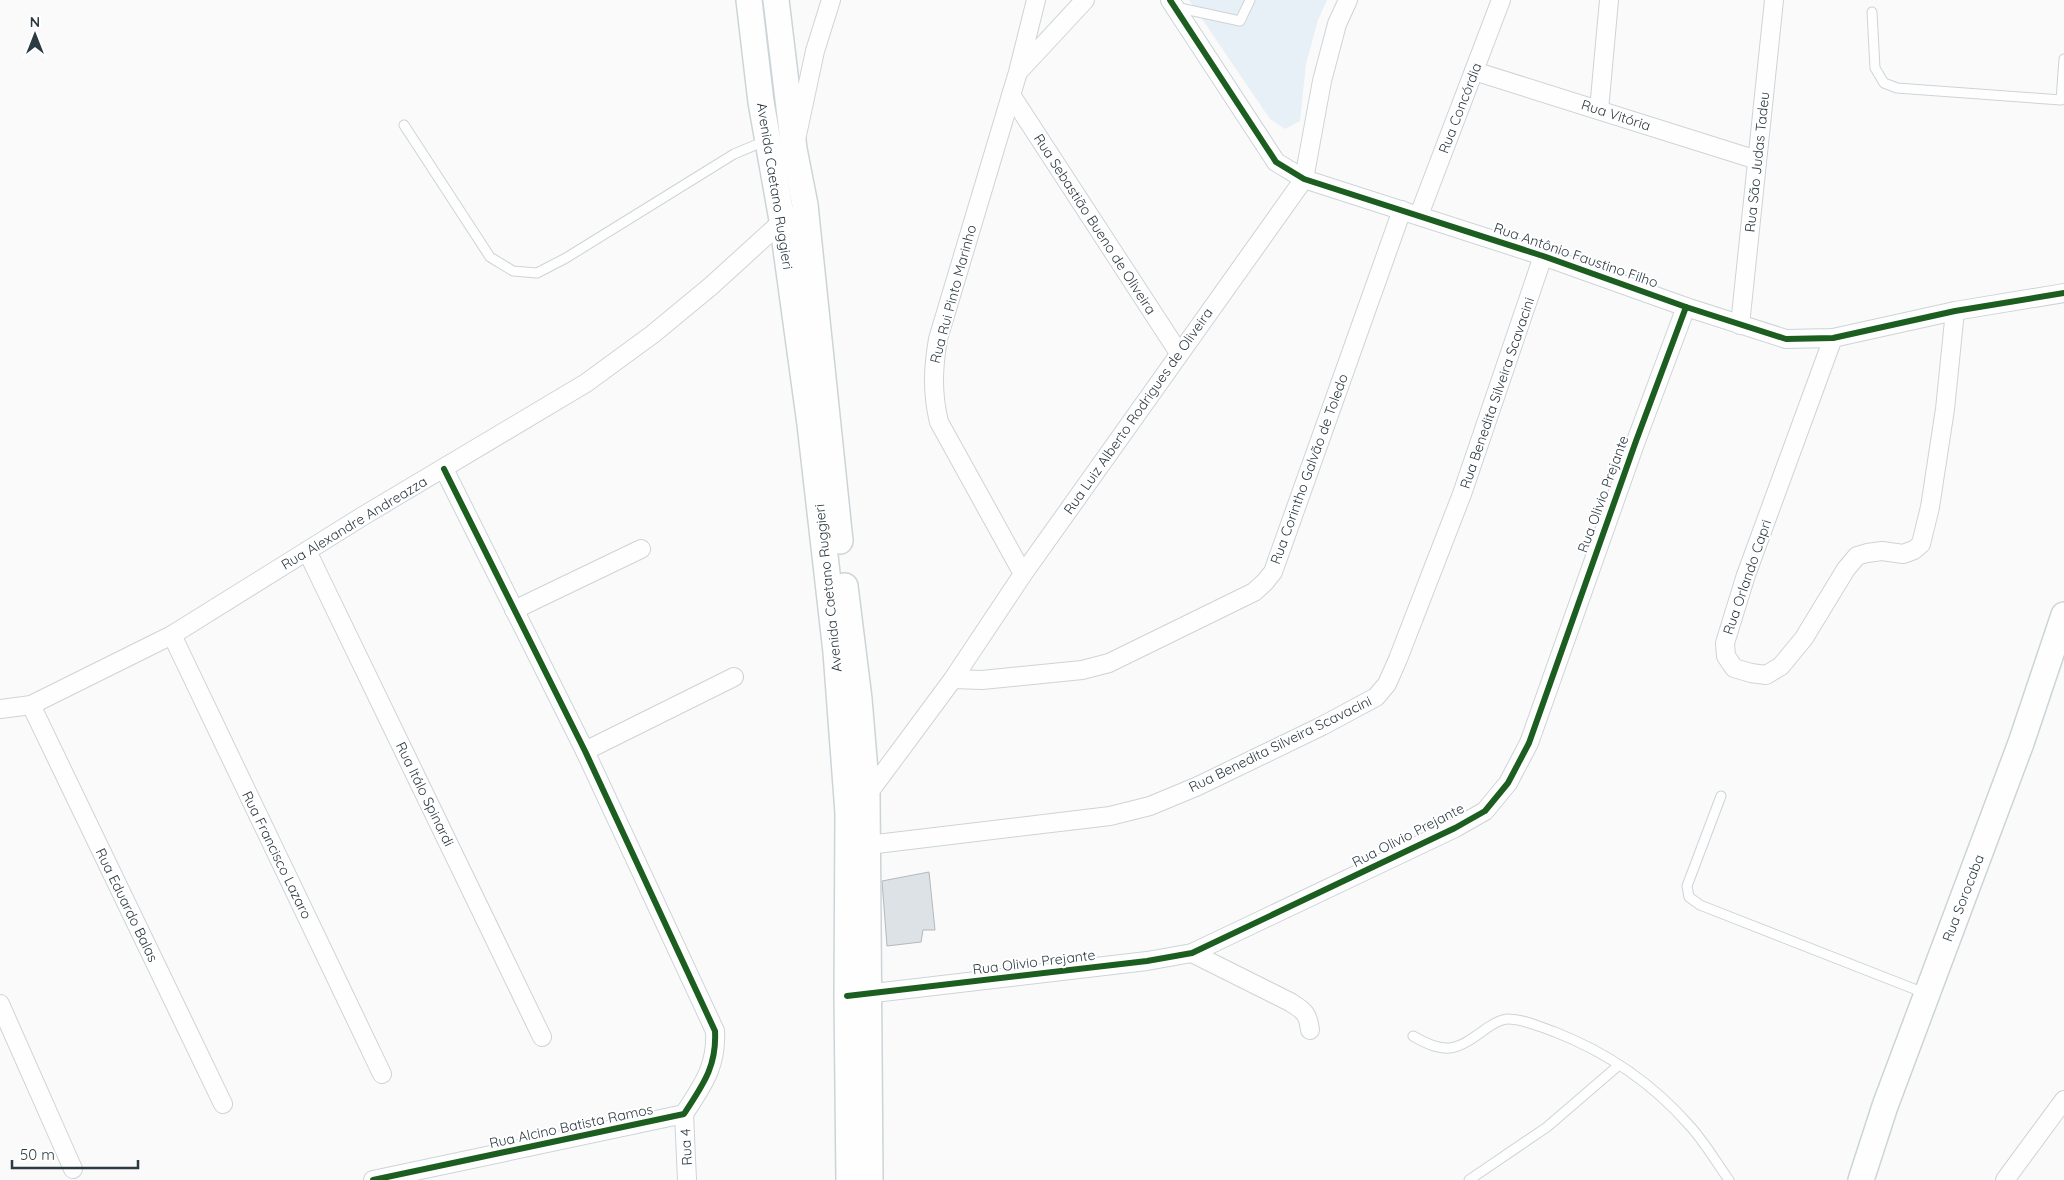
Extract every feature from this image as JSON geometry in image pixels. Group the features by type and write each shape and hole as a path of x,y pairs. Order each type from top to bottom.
{"main road":[{"name":"Avenida Caetano Ruggieri","path":"749,0 761,102 782,220 810,424 836,652 848,812 857,995 870,1180"},
{"name":"Avenida Caetano Ruggieri","path":"776,0 794,149 805,205 843,568 859,699 866,795 868,846 857,995 849,1180"},
{"name":"Rua Sorocaba","path":"1861,1180 1885,1106 2021,743 2064,615"}],"street":[{"path":"794,149 815,51 831,0"},
{"name":"Rua Rui Pinto Marinho","path":"1023,574 939,422 934,402 932,368 938,340 1018,72 1036,0"},
{"path":"1018,72 1085,0"},
{"name":"Rua Luiz Alberto Rodrigues de Oliveira","path":"866,795 953,679 1023,574 1304,179 1322,81 1337,24 1348,0"},
{"name":"Rua Concórdia","path":"1419,216 1501,0"},
{"path":"1599,110 1609,0"},
{"name":"Rua São Judas Tadeu","path":"1740,325 1774,0"},
{"name":"Rua Antônio Faustino Filho","path":"1172,4 1276,162 1304,179 1543,256 1740,325 1786,339 1833,338 1955,311 2064,293"},
{"path":"761,102 787,86 815,51"},
{"name":"Rua Vitória","path":"1474,70 1757,160"},
{"name":"Rua Sebastião Bueno de Oliveira","path":"1011,94 1179,353"},
{"name":"Rua Alexandre Andreazza","path":"0,708 31,705 172,635 307,551 586,383 653,334 711,286 782,220 805,205"},
{"name":"Rua Corintho Galvão de Toledo","path":"953,679 982,680 1082,670 1109,662 1254,592 1265,582 1272,572 1402,210"},
{"name":"Rua Benedita Silveira Scavacini","path":"868,846 1110,816 1150,806 1198,786 1322,726 1376,697 1387,684 1462,494 1543,256"},
{"name":"Rua Olivio Prejante","path":"857,995 1147,961 1192,953 1455,828 1485,810 1508,784 1529,743 1632,450 1686,307"},
{"name":"Rua Orlando Capri","path":"1833,338 1746,575 1724,643 1726,656 1734,668 1751,673 1766,674 1781,666 1804,638 1846,569 1857,556 1882,551 1902,554 1914,550 1921,544 1930,507 1939,448 1955,311"},
{"path":"444,469 584,751 715,1032 716,1045 713,1063 684,1114"},
{"path":"514,610 640,549"},
{"name":"Rua Itálo Spinardi","path":"307,551 542,1037"},
{"name":"Rua Francisco Lazaro","path":"172,635 382,1074"},
{"path":"584,751 734,677"},
{"name":"Rua Eduardo Balas","path":"31,705 223,1104"},
{"path":"1192,953 1302,1009 1308,1017 1310,1030"},
{"path":"0,1004 73,1174"},
{"path":"2005,1180 2064,1100"},
{"name":"Rua Alcino Batista Ramos","path":"374,1180 684,1114"},
{"name":"Rua 4","path":"684,1114 687,1180"}],"lane":[{"path":"1172,4 1240,21 1250,0"},
{"path":"1872,12 1875,68 1884,83 1897,88 2062,100 2064,59"},
{"path":"404,125 490,257 513,271 537,273 566,258 734,154 768,140"},
{"path":"1721,796 1687,886 1689,897 1700,905 1927,994"},
{"path":"1413,1036 1427,1044 1449,1050 1463,1045 1492,1024 1506,1019 1522,1020 1565,1036 1619,1065 1649,1085 1690,1125 1729,1180"},
{"path":"1469,1180 1546,1127 1619,1065"}],"shaded area":[{"path":"1189,0 1327,0 1318,20 1306,64 1300,121 1285,129 1270,119"}],"building":[{"path":"929,872 935,930 923,930 921,942 887,946 882,881"}],"cycle path":[{"path":"1170,0 1276,162 1304,179 1543,256 1686,307 1786,339 1833,338 1955,311 2064,293"},
{"path":"847,996 1147,961 1192,953 1455,828 1485,811 1508,783 1529,743 1636,441 1686,307"},
{"path":"373,1180 684,1114 707,1076 714,1055 715,1031 585,751 444,469"}]}
